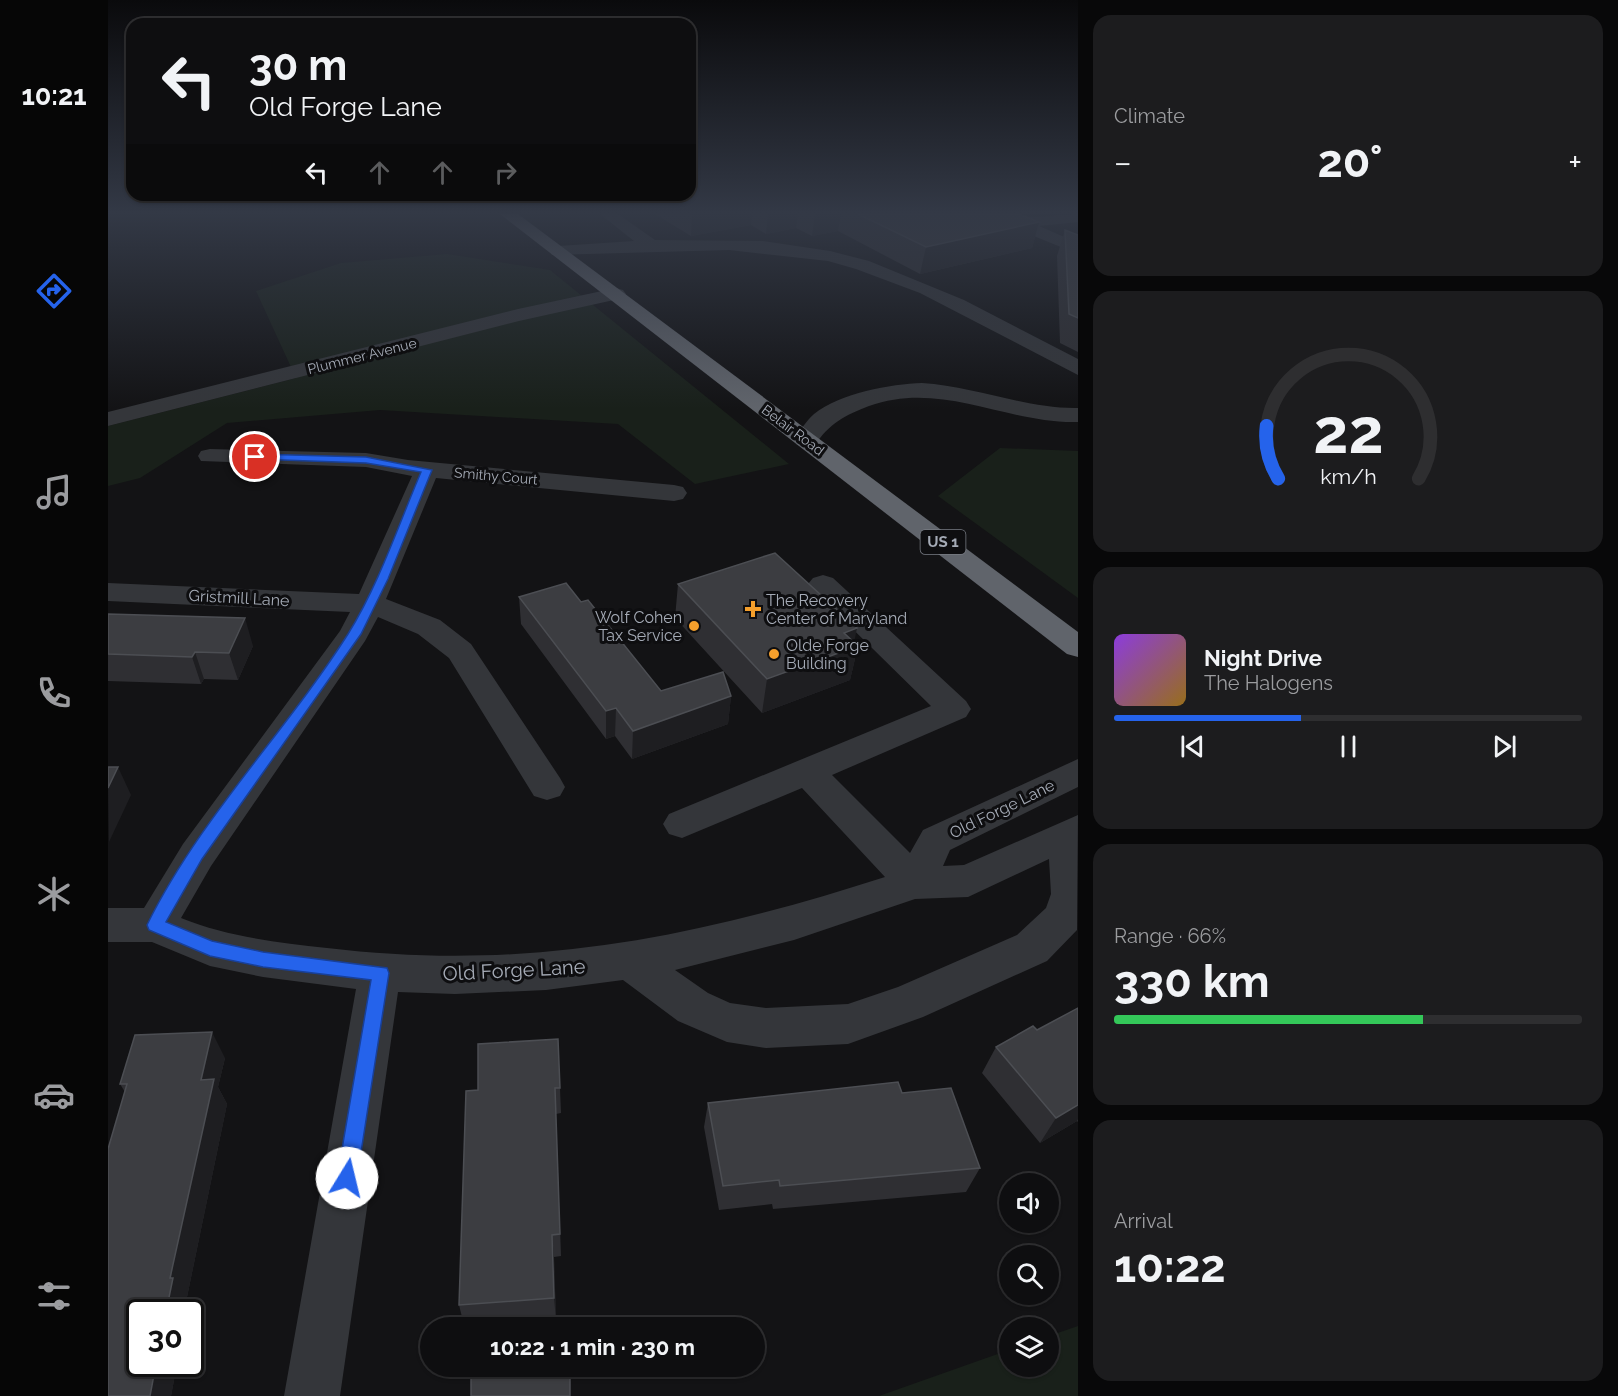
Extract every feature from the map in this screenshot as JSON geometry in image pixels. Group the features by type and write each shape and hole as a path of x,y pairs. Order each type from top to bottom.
{"highway":[{"name":"Belair Road","path":"596,279 1078,647"}],"street":[{"path":"901,279 943,297 1078,368"},
{"name":"Plummer Avenue","path":"108,419 519,315 615,294"},
{"path":"806,440 819,419 863,399 902,388 943,390 1024,407 1078,415"},
{"name":"Smithy Court","path":"210,456 366,460 427,470 674,493"},
{"path":"155,925 197,855 354,634 427,470"},
{"path":"682,824 954,709 823,584"},
{"name":"Gristmill Lane","path":"108,592 369,604 408,615 441,633 460,651 547,787"},
{"path":"808,772 915,883"},
{"name":"Old Forge Lane","path":"915,883 936,840 1078,772"},
{"path":"630,961 693,1007 727,1022 766,1028 848,1023 908,1003 1032,948 1064,918 1071,894 1073,832"},
{"name":"Old Forge Lane","path":"108,925 155,925 210,948 263,959 380,973 455,975 546,972 630,961 708,945 794,923 915,883 968,880 1073,832"},
{"path":"312,1396 380,973"}],"shaded area":[{"path":"292,279 561,279 789,464 695,484 618,424 380,410 227,423 140,478 108,486 108,426 296,378 256,291"},
{"path":"1000,448 1078,451 1078,598 938,496"},
{"path":"1078,1326 1078,1396 879,1396 999,1354 999,1377 1059,1377 1059,1333"}],"building":[{"path":"1067,279 1078,279 1078,318 1069,314"},
{"path":"775,553 857,628 844,633 858,646 767,679 678,584"},
{"path":"566,583 581,602 588,600 661,691 723,672 731,696 633,731 616,708 606,711 519,597"},
{"path":"108,614 245,618 229,653 195,652 192,657 108,654"},
{"path":"108,767 118,767 108,788"},
{"path":"1078,1008 1078,1105 1056,1118 996,1047 1033,1026 1037,1030"},
{"path":"212,1032 201,1080 214,1079 170,1278 173,1278 169,1299 126,1299 126,1377 154,1377 150,1396 108,1396 108,1149 127,1084 120,1084 135,1035"},
{"path":"558,1039 560,1088 555,1088 560,1234 552,1235 554,1298 459,1305 466,1091 478,1090 478,1044"},
{"path":"898,1082 902,1093 951,1088 980,1168 780,1186 779,1180 723,1186 708,1103"},
{"path":"471,1377 570,1377 570,1396 471,1396"}],"place":[{"name":"The Recovery Center of Maryland","path":"753,609"},
{"name":"Wolf Cohen Tax Service","path":"694,626"},
{"name":"Olde Forge Building","path":"774,654"}],"route":[{"path":"255,457 366,460 390,462 408,468 427,470 382,579 354,634 197,855 155,925 210,948 263,959 380,973 347,1178"}]}
